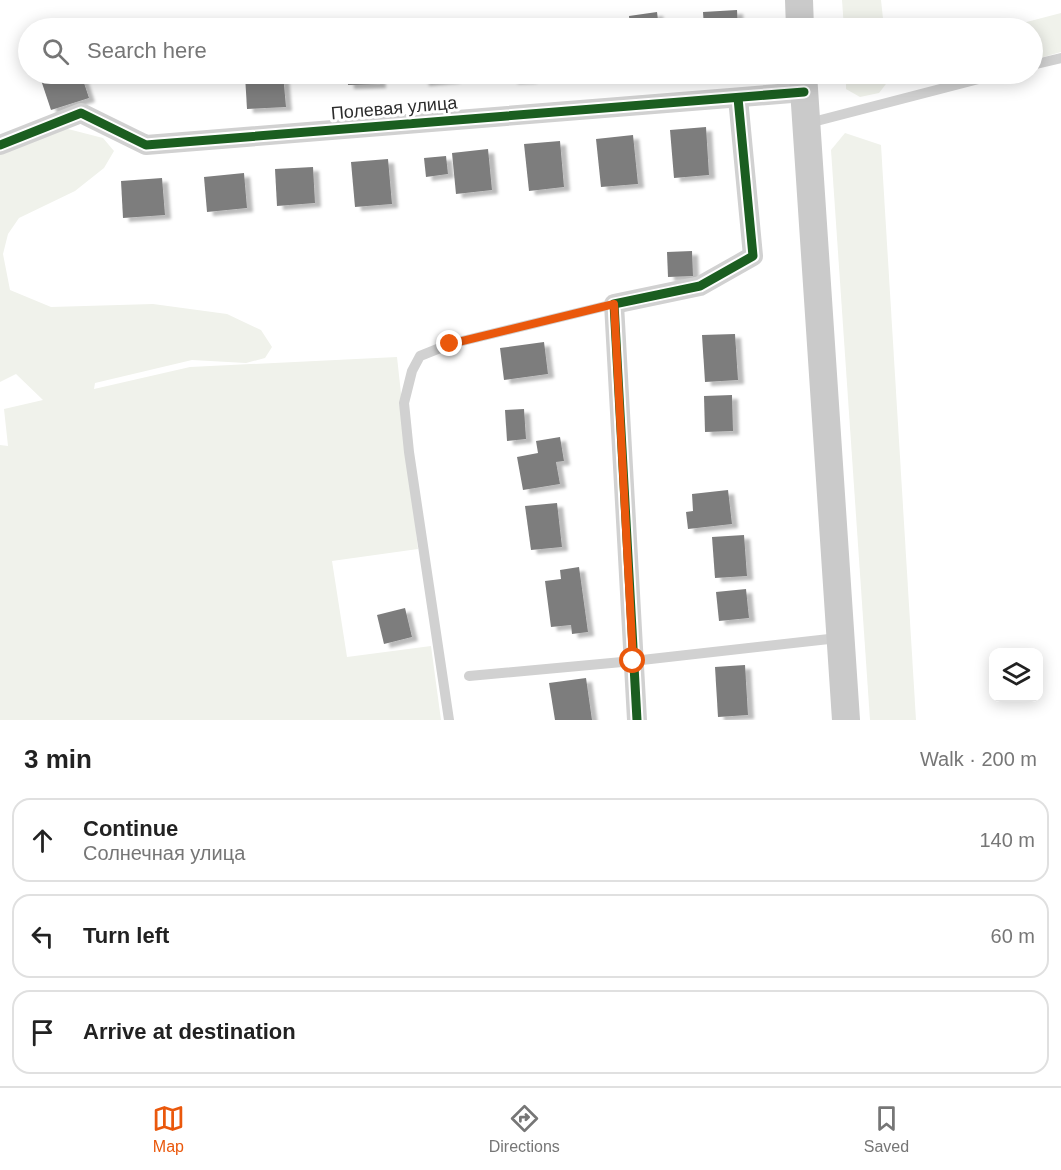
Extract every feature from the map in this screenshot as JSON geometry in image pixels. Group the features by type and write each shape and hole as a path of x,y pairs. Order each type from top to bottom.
{"main road":[{"path":"799,0 800,18"},
{"path":"803,84 846,720"}],"street":[{"name":"Полевая улица","path":"0,146 81,113 146,145 738,98 799,84"},
{"path":"637,720 614,304 700,286 753,256 738,98"}],"lane":[{"path":"1043,62 1061,58"},
{"path":"805,124 959,84"},
{"path":"449,720 409,452 404,403 412,370 420,356 450,344 614,304"},
{"path":"469,676 841,638"}],"shaded area":[{"path":"842,0 881,0 883,18 843,18"},
{"path":"1061,13 1061,52 1043,57 1043,18"},
{"path":"846,84 886,84 879,93 860,97 846,89"},
{"path":"68,129 103,138 114,151 104,168 75,191 19,218 8,234 3,254 10,290 51,307 153,304 227,314 261,330 272,347 265,358 246,363 192,360 95,383 94,389 190,367 397,357 418,549 332,561 347,657 431,646 441,720 0,720 0,445 8,446 4,409 43,400 16,374 0,382 0,153 50,131"},
{"path":"845,133 881,145 916,720 870,720 831,150"}],"building":[{"path":"737,10 737,18 703,18 703,12"},
{"path":"657,12 658,18 629,18 629,16"},
{"path":"42,84 84,84 89,98 51,110"},
{"path":"246,84 284,84 286,107 247,109"},
{"path":"706,127 709,175 674,178 670,130"},
{"path":"633,135 638,184 601,187 596,139"},
{"path":"560,141 564,187 529,191 524,144"},
{"path":"488,149 492,190 456,194 452,153"},
{"path":"446,156 448,174 426,177 424,158"},
{"path":"388,159 392,204 355,207 351,162"},
{"path":"313,167 315,203 277,206 275,169"},
{"path":"244,173 247,208 207,212 204,177"},
{"path":"162,178 165,215 123,218 121,181"},
{"path":"692,251 693,276 668,277 667,252"},
{"path":"735,334 738,380 705,382 702,335"},
{"path":"544,342 548,374 504,380 500,348"},
{"path":"732,395 733,431 705,432 704,396"},
{"path":"524,409 526,439 507,441 505,410"},
{"path":"560,437 564,461 556,462 560,484 523,490 517,457 538,453 536,441"},
{"path":"728,490 732,524 688,529 686,512 693,511 692,494"},
{"path":"557,503 562,547 531,550 525,506"},
{"path":"744,535 747,576 715,578 712,537"},
{"path":"579,567 588,632 572,634 571,625 551,627 545,581 561,579 560,570"},
{"path":"746,589 749,618 719,621 716,592"},
{"path":"405,608 412,637 384,644 377,615"},
{"path":"745,665 748,715 718,717 715,667"},
{"path":"586,678 592,720 555,720 549,683"}],"cycle path":[{"path":"0,145 81,113 146,145 804,92"},
{"path":"637,720 614,304 700,286 753,256 738,98"}],"route":[{"path":"450,344 614,304 633,661"}]}
